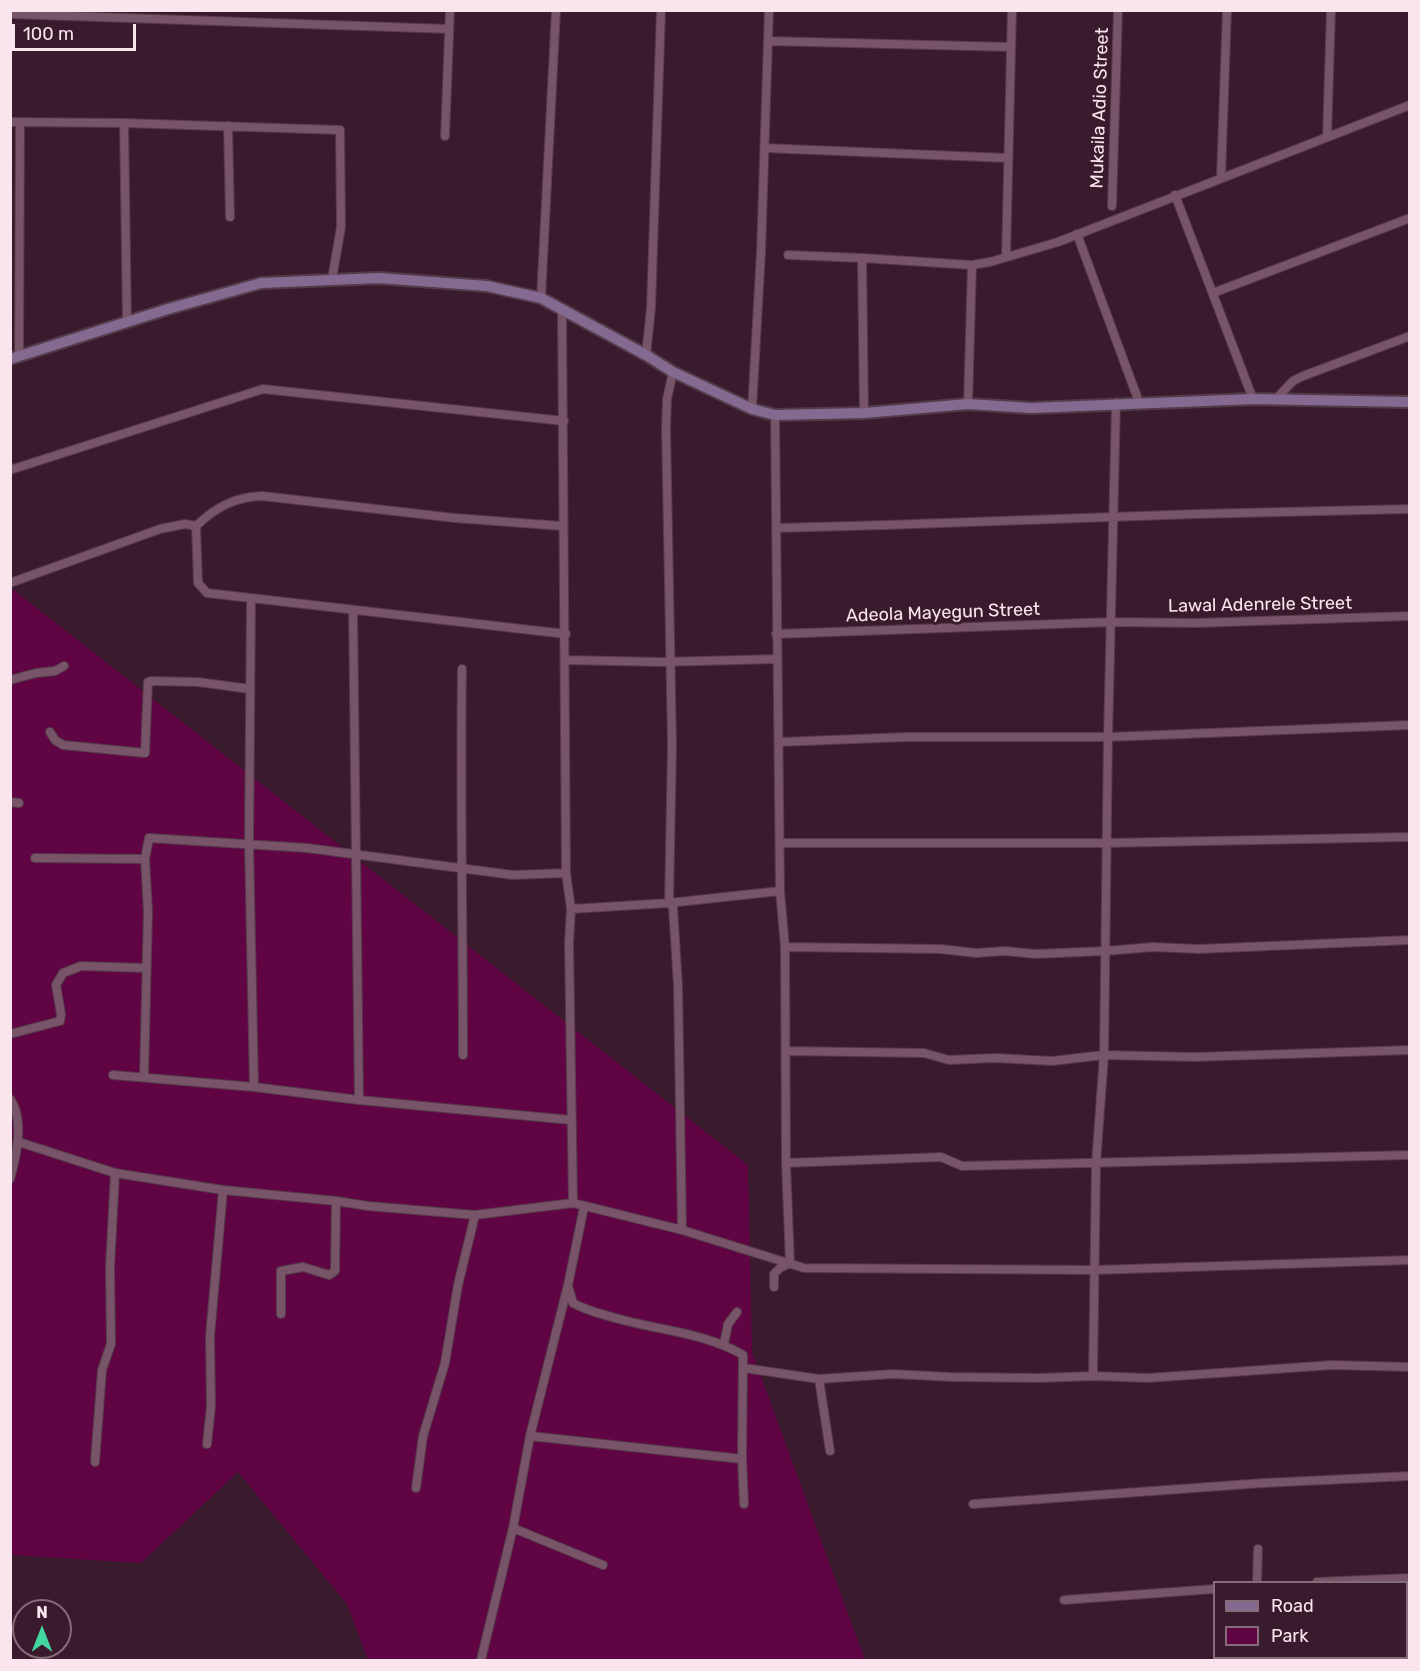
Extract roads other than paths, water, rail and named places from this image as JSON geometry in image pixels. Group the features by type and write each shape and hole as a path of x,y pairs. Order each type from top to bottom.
{"street":[{"path":"445,136 450,10"},
{"path":"541,298 556,10"},
{"path":"646,355 651,308 661,10"},
{"path":"752,409 761,252 769,10"},
{"path":"1006,257 1012,10"},
{"name":"Mukaila Adio Street","path":"1112,206 1118,10"},
{"path":"1221,177 1227,10"},
{"path":"1327,137 1331,10"},
{"path":"10,14 449,29"},
{"path":"768,41 1011,47"},
{"path":"788,255 972,265 1006,257 1077,234 1410,105"},
{"path":"10,122 340,130 341,227 332,279"},
{"path":"20,122 15,241 15,358 261,283 332,279 410,279 487,286 541,298 673,372 752,409 775,415 864,413 968,404 1031,408 1253,399 1410,402"},
{"path":"124,123 127,322"},
{"path":"228,126 230,217"},
{"path":"764,148 1007,158"},
{"path":"1175,195 1253,399"},
{"path":"1213,293 1410,218"},
{"path":"1077,234 1138,402"},
{"path":"862,258 864,413"},
{"path":"968,404 972,265"},
{"path":"562,310 566,873 571,909 569,944 573,1203"},
{"path":"1275,400 1293,381 1303,376 1410,336"},
{"path":"673,372 667,399 666,428 672,745 669,903 673,907 678,986 682,1230"},
{"path":"10,470 263,389 564,421"},
{"path":"1093,1376 1096,1164 1104,1055 1108,737 1116,403"},
{"path":"775,415 780,891 785,947 786,1163 790,1263"},
{"path":"196,526 220,506 245,496 262,495 455,518 562,526"},
{"path":"776,528 1410,509"},
{"path":"10,583 160,529 185,524 196,526"},
{"path":"196,526 198,583 207,593 566,634"},
{"path":"251,599 249,844 254,1087"},
{"path":"353,611 358,855 359,1100"},
{"name":"Lawal Adenrele Street","path":"1112,622 1196,623 1410,616"},
{"name":"Adeola Mayegun Street","path":"776,634 1112,622"},
{"path":"565,660 669,662 777,659"},
{"path":"10,680 55,671 64,666"},
{"path":"462,669 463,1055"},
{"path":"50,732 55,740 63,745 145,753 148,682 198,682 250,689"},
{"path":"779,742 907,737 1108,737 1410,725"},
{"path":"780,843 1107,843 1410,837"},
{"path":"144,1077 148,912 145,859 149,838 307,848 513,875 566,873"},
{"path":"35,858 145,859"},
{"path":"571,909 669,903 780,891"},
{"path":"785,947 941,949 976,953 1036,954 1153,947 1199,949 1410,940"},
{"path":"10,1034 60,1021 56,985 63,973 81,966 146,968"},
{"path":"786,1052 924,1053 949,1060 995,1058 1052,1061 1104,1055 1194,1057 1410,1050"},
{"path":"113,1075 254,1087 359,1100 571,1120"},
{"path":"10,1099 16,1115 19,1142 10,1179"},
{"path":"19,1142 115,1173 223,1190 368,1206 475,1215 573,1203 682,1230 804,1268 1095,1270 1410,1260"},
{"path":"786,1163 941,1157 962,1166 1410,1155"},
{"path":"95,1462 102,1370 111,1344 110,1267 115,1173"},
{"path":"207,1444 211,1406 210,1336 223,1190"},
{"path":"281,1314 281,1271 303,1267 329,1275 335,1272 336,1201"},
{"path":"481,1660 513,1528 530,1436 568,1285 584,1207"},
{"path":"416,1488 423,1436 445,1363 458,1285 475,1215"},
{"path":"774,1287 774,1274 790,1263"},
{"path":"568,1285 573,1303 582,1308 633,1323 724,1344 743,1355 744,1504"},
{"path":"724,1344 728,1324 737,1312"},
{"path":"744,1368 819,1379 893,1374 1029,1378 1093,1376 1148,1378 1332,1365 1410,1367"},
{"path":"819,1379 830,1451"},
{"path":"530,1436 742,1459"},
{"path":"973,1503 1263,1483 1410,1476"},
{"path":"513,1528 603,1565"},
{"path":"1257,1581 1258,1549"},
{"path":"1340,1581 1410,1578"},
{"path":"1064,1600 1213,1589"}]}
